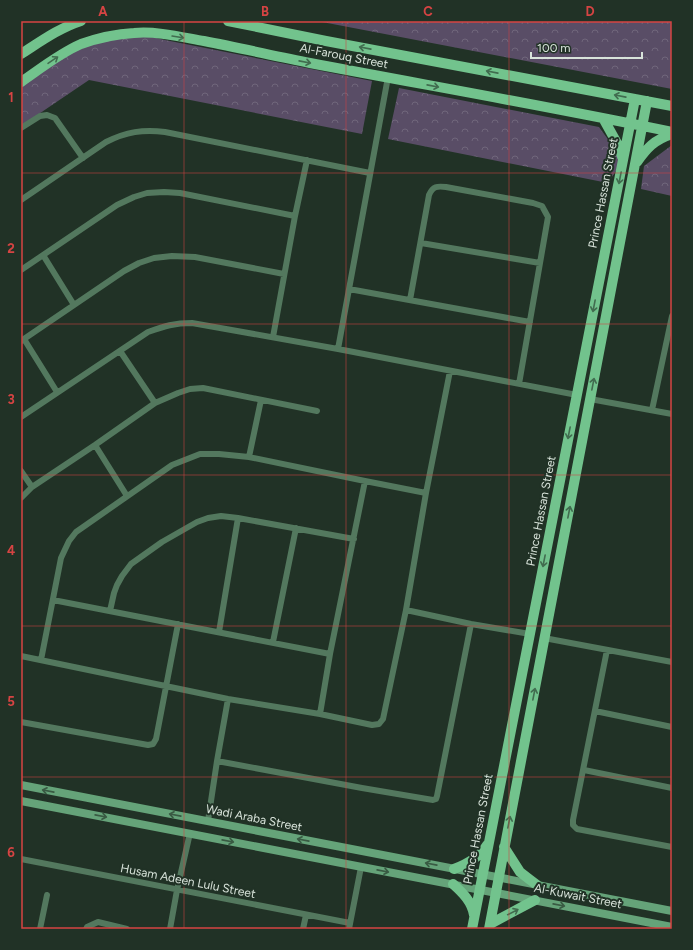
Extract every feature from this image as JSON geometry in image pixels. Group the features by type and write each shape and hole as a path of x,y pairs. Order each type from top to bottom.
{"main road":[{"path":"21,54 63,28 81,21"},
{"name":"Al-Farouq Street","path":"228,21 672,106"},
{"name":"Al-Farouq Street","path":"21,82 60,55 81,45 107,37 135,32 150,33 188,38 630,123 672,133"},
{"name":"Prince Hassan Street","path":"473,924 635,99"},
{"path":"489,926 647,101"},
{"path":"603,118 618,145 623,160"},
{"path":"635,166 651,144 672,133"},
{"name":"Wadi Araba Street","path":"21,785 483,874"},
{"path":"21,801 480,890"},
{"path":"128,822 131,806"},
{"path":"454,869 480,855 489,842"},
{"path":"504,847 520,872 537,885"},
{"name":"Al-Kuwait Street","path":"483,874 672,911"},
{"path":"453,884 469,901 474,913 473,924"},
{"name":"Al-Kuwait Street","path":"480,890 672,926"},
{"path":"489,926 535,900"}],"street":[{"path":"338,349 388,77"},
{"path":"21,128 40,116 47,115 55,118 83,158"},
{"path":"21,200 117,136 153,130 370,173"},
{"path":"273,337 295,216 307,160"},
{"path":"410,300 429,194 432,189 438,186 446,187 534,203 542,206 548,217 519,384"},
{"path":"21,270 117,205 147,193 180,193 295,216"},
{"path":"421,243 540,263"},
{"path":"43,255 74,305"},
{"path":"57,392 23,340 139,262 154,258 172,256 195,257 284,274"},
{"path":"349,289 530,322"},
{"path":"652,410 669,346 672,316"},
{"path":"21,417 148,332 178,323 192,323 273,337 577,395"},
{"path":"120,351 155,403"},
{"path":"21,656 228,699 320,714 372,725 379,724 383,719 406,610 426,493 450,371"},
{"path":"21,498 32,487 96,445 155,403 190,389 203,388 317,411"},
{"path":"590,399 672,414"},
{"path":"249,457 261,400"},
{"path":"96,445 126,496"},
{"path":"41,660 61,558 69,541 76,532 126,496 172,465 188,458 200,454 249,457 426,493"},
{"path":"21,472 32,487"},
{"path":"320,714 330,654 365,481"},
{"path":"110,611 117,585 131,564 162,542 197,522 208,518 221,516 238,518 354,539"},
{"path":"219,632 238,518"},
{"path":"273,642 296,528"},
{"path":"53,600 330,654"},
{"path":"406,610 471,624 530,634"},
{"path":"21,722 148,745 153,744 156,739 167,687 178,624"},
{"path":"217,761 433,800 437,796 439,788 471,624"},
{"path":"544,638 672,662"},
{"path":"607,650 573,825 577,829 672,847"},
{"path":"208,821 228,699"},
{"path":"595,711 672,727"},
{"path":"584,770 672,788"},
{"path":"170,929 190,834"},
{"name":"Husam Adeen Lulu Street","path":"21,859 306,915 349,926"},
{"path":"349,926 361,867"},
{"path":"40,929 48,895"},
{"path":"303,929 306,915"},
{"path":"86,929 86,927 98,922 127,929"}],"green space":[{"path":"317,21 672,21 672,89"},
{"path":"131,36 152,37 372,81 362,134 89,80 21,126 21,84 81,45"},
{"path":"399,88 599,127 623,160 608,183 388,139"},
{"path":"672,145 672,196 641,189 644,166"}]}
